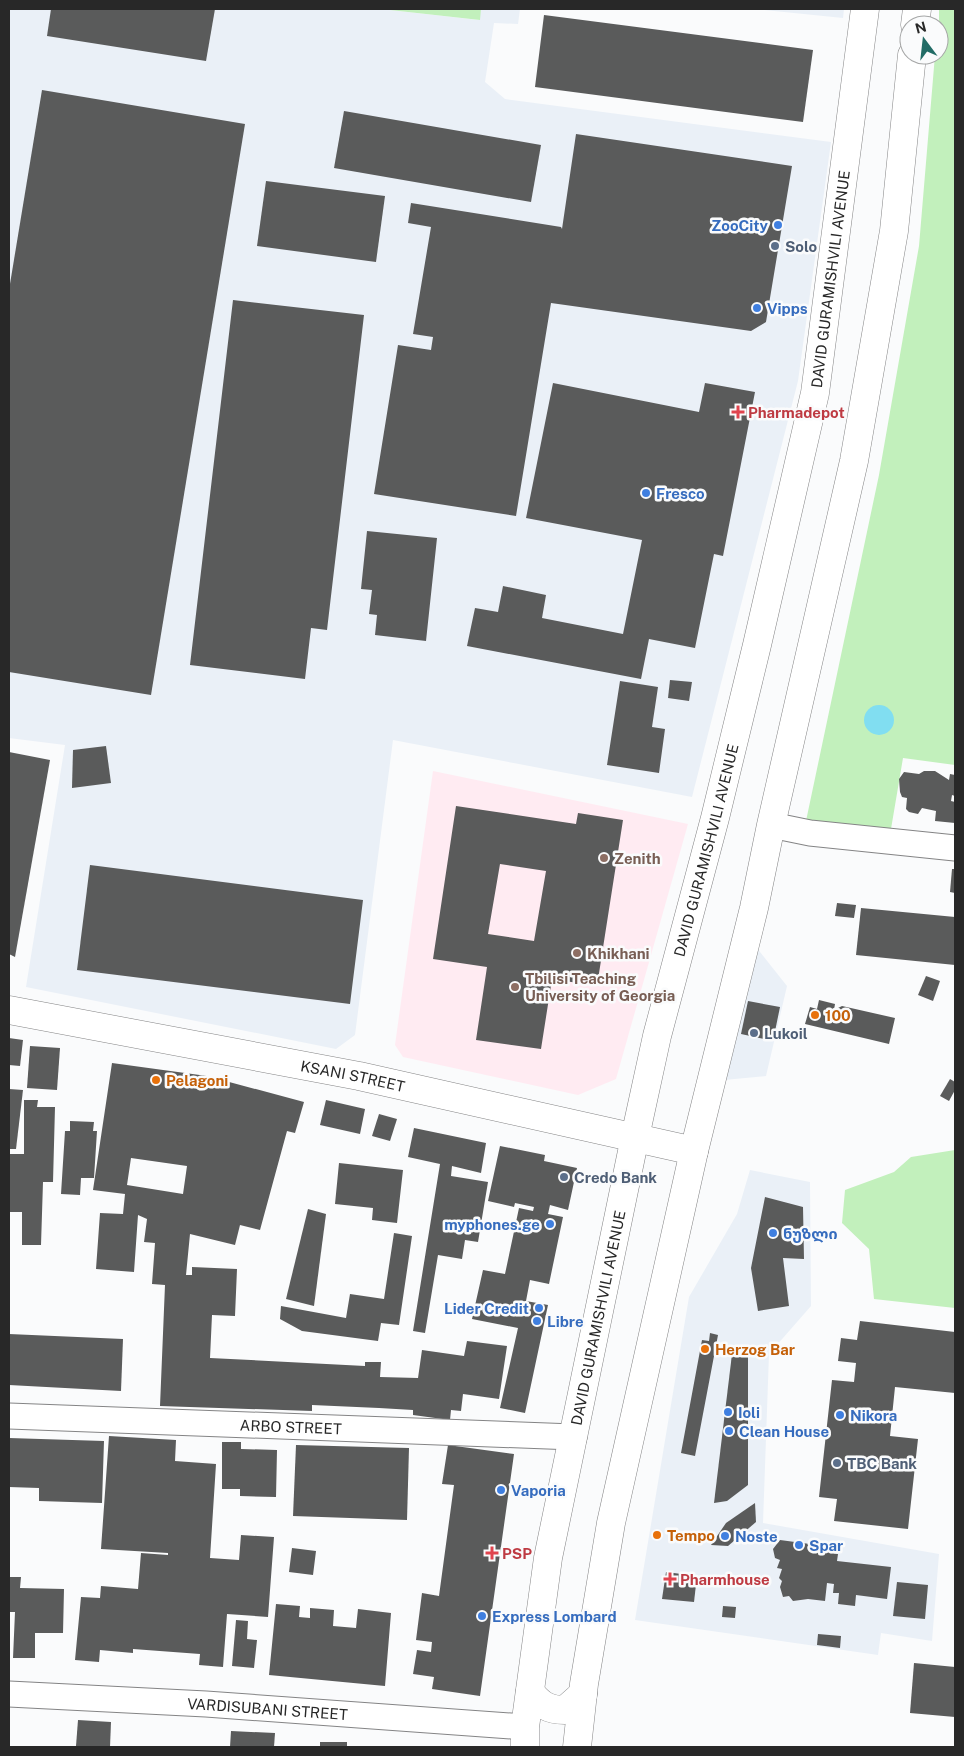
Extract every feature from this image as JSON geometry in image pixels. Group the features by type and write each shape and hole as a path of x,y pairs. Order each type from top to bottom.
{"main road":[{"name":"DAVID GURAMISHVILI AVENUE","path":"525,1737 548,1558 635,1137 657,1036 715,818 807,432 820,361 865,9"},
{"path":"577,1747 583,1694 611,1523 694,1151 754,908 770,825 856,452 894,230 911,65"},
{"name":"KSANI STREET","path":"9,1010 359,1076 694,1151"},
{"path":"530,1692 540,1705 552,1710 565,1710 583,1694"}],"street":[{"path":"770,825 810,833 955,848"},
{"name":"ARBO STREET","path":"9,1416 574,1437"},
{"name":"VARDISUBANI STREET","path":"9,1694 206,1704 525,1737"}],"shaded area":[{"path":"9,9 381,9 479,20 481,9 520,9 518,24 494,23 485,82 505,99 831,142 798,381 692,797 393,740 355,1035 336,1049 26,987 65,745 9,738"},
{"path":"754,9 844,9 843,18"},
{"path":"433,771 688,824 616,1079 578,1095 403,1057 395,1045"},
{"path":"756,947 787,986 766,1076 724,1080"},
{"path":"750,1170 810,1182 811,1306 769,1354 763,1523 939,1554 932,1641 881,1633 878,1655 635,1620 689,1297 737,1214"}],"green space":[{"path":"381,9 481,9 480,20"},
{"path":"939,9 955,9 955,765 903,758 891,829 806,821 879,475 919,246 934,65 949,65 949,15 939,15"},
{"path":"955,1150 955,1308 874,1299 869,1249 842,1223 845,1190 894,1172 911,1157"}],"water":[{"path":"879,705 890,709 894,720 890,731 879,735 868,731 864,720 868,709"}],"building":[{"path":"51,9 215,9 206,61 47,36"},
{"path":"544,15 813,50 803,122 535,87"},
{"path":"42,90 245,124 151,695 9,672 9,290"},
{"path":"344,111 541,145 531,202 334,168"},
{"path":"576,134 792,166 766,322 751,331 551,303 516,516 374,494 398,345 431,350 433,337 413,334 431,227 408,223 411,203 561,227 562,229"},
{"path":"266,181 385,196 376,262 257,246"},
{"path":"233,300 364,315 327,630 311,628 305,679 190,665"},
{"path":"553,383 699,412 705,383 755,392 723,556 714,554 695,648 649,639 641,679 467,646 475,608 498,612 503,586 546,595 542,618 623,634 642,540 526,518"},
{"path":"367,531 437,538 426,641 375,635 377,615 369,614 372,590 361,589"},
{"path":"670,680 692,682 689,701 668,698"},
{"path":"620,681 658,687 652,727 665,729 659,773 607,765"},
{"path":"106,746 111,783 72,788 73,750"},
{"path":"9,752 50,760 15,957 9,954"},
{"path":"924,771 935,771 949,780 950,774 955,775 955,796 952,795 951,801 955,802 955,823 935,821 936,811 922,808 918,814 909,812 906,809 907,798 902,797 899,779 904,772 919,774"},
{"path":"456,806 576,824 578,813 623,820 597,986 552,979 541,1049 476,1040 487,967 433,959","holes":["500,864 546,871 534,941 488,934"]},
{"path":"90,865 363,900 350,1004 77,970"},
{"path":"952,869 955,869 955,893 950,892"},
{"path":"837,903 856,905 854,918 835,916"},
{"path":"861,908 955,917 955,965 856,955"},
{"path":"926,976 940,981 933,1001 918,995"},
{"path":"819,1000 835,1004 834,1010 842,1006 895,1018 889,1044 805,1024 810,1007 817,1009"},
{"path":"748,1001 780,1007 773,1041 741,1034"},
{"path":"9,1038 23,1040 20,1066 9,1065"},
{"path":"30,1046 60,1048 57,1090 27,1088"},
{"path":"112,1063 207,1076 304,1102 295,1133 287,1131 260,1230 240,1225 235,1245 190,1234 186,1275 192,1275 192,1267 237,1269 235,1316 212,1315 210,1358 365,1366 365,1362 381,1362 380,1377 418,1378 422,1350 464,1356 467,1341 507,1346 499,1399 463,1394 461,1411 451,1410 450,1420 413,1415 413,1410 379,1408 312,1405 312,1411 160,1406 165,1285 152,1284 155,1243 144,1242 147,1219 138,1215 134,1272 96,1269 100,1213 123,1214 125,1194 93,1190","holes":["131,1158 187,1166 183,1194 127,1185"]},
{"path":"950,1079 955,1082 955,1090 949,1101 940,1096"},
{"path":"9,1089 23,1090 16,1149 9,1149"},
{"path":"24,1100 38,1100 37,1107 55,1107 53,1182 43,1182 41,1245 22,1245 22,1212 9,1212 9,1154 24,1154"},
{"path":"326,1100 365,1109 360,1134 320,1125"},
{"path":"379,1114 397,1119 390,1141 372,1136"},
{"path":"70,1121 94,1122 93,1131 97,1131 94,1178 81,1178 80,1195 61,1194 65,1131 70,1131"},
{"path":"414,1128 486,1143 481,1173 452,1166 451,1176 488,1182 478,1242 465,1240 462,1259 438,1255 425,1333 413,1331 440,1164 408,1157"},
{"path":"500,1146 545,1155 544,1161 577,1168 568,1210 550,1205 548,1214 563,1217 549,1284 530,1280 526,1301 548,1305 525,1413 500,1408 518,1328 472,1319 483,1270 505,1274 519,1208 533,1211 534,1207 515,1203 514,1207 488,1201"},
{"path":"339,1163 403,1170 397,1223 372,1220 373,1208 335,1204"},
{"path":"765,1197 803,1207 804,1259 783,1258 789,1306 758,1311 751,1268"},
{"path":"308,1209 326,1214 314,1306 286,1299"},
{"path":"394,1233 412,1236 399,1325 381,1323 378,1341 302,1331 280,1319 281,1306 346,1318 350,1294 384,1299"},
{"path":"860,1321 955,1332 955,1393 895,1387 890,1436 918,1439 908,1529 834,1521 837,1499 819,1497 832,1380 854,1382 856,1363 838,1361 841,1338 857,1340"},
{"path":"710,1333 718,1335 695,1456 681,1453 702,1340 709,1341"},
{"path":"9,1334 123,1339 121,1391 9,1385"},
{"path":"732,1354 748,1356 748,1485 727,1501 714,1503"},
{"path":"109,1436 176,1440 175,1461 216,1464 210,1558 239,1560 241,1535 274,1537 268,1617 227,1614 223,1667 199,1665 200,1654 133,1649 133,1653 100,1650 99,1662 75,1660 81,1597 100,1598 101,1586 138,1589 141,1553 168,1555 168,1553 101,1549"},
{"path":"9,1438 104,1441 102,1503 39,1501 39,1488 9,1487"},
{"path":"222,1442 241,1442 241,1449 277,1450 276,1497 240,1496 240,1489 222,1489"},
{"path":"296,1445 409,1448 407,1520 293,1516"},
{"path":"448,1445 514,1454 480,1696 432,1689 434,1677 413,1674 417,1650 431,1652 432,1642 416,1640 422,1593 439,1596 454,1485 442,1484"},
{"path":"755,1503 756,1522 728,1546 711,1545 726,1523"},
{"path":"780,1540 825,1546 830,1553 838,1554 837,1561 891,1567 887,1599 856,1595 855,1606 838,1604 839,1593 833,1593 834,1584 827,1583 825,1601 808,1599 793,1601 789,1596 783,1597 780,1587 782,1581 779,1578 782,1569 777,1568 780,1560 775,1558 773,1549"},
{"path":"292,1548 316,1551 313,1575 289,1572"},
{"path":"666,1572 697,1576 694,1602 662,1599"},
{"path":"9,1577 21,1577 20,1588 64,1589 63,1633 35,1633 35,1658 13,1658 15,1612 9,1612"},
{"path":"897,1582 928,1585 925,1619 893,1616"},
{"path":"276,1604 300,1606 299,1617 310,1618 310,1608 334,1610 333,1626 356,1628 358,1609 391,1613 385,1686 269,1675"},
{"path":"723,1606 736,1607 735,1618 722,1617"},
{"path":"236,1620 248,1621 247,1639 257,1640 254,1668 232,1666"},
{"path":"818,1634 841,1636 840,1648 817,1645"},
{"path":"914,1663 955,1667 955,1717 910,1713"},
{"path":"78,1720 111,1722 110,1747 76,1746"},
{"path":"231,1731 275,1733 274,1747 230,1747"},
{"path":"320,1742 347,1742 347,1747 320,1747"}],"place":[{"name":"ZooCity","path":"778,225"},
{"name":"Solo","path":"775,246"},
{"name":"Vipps","path":"757,308"},
{"name":"Pharmadepot","path":"738,412"},
{"name":"Fresco","path":"646,493"},
{"name":"Zenith","path":"604,858"},
{"name":"Khikhani","path":"577,953"},
{"name":"Tbilisi Teaching University of Georgia","path":"515,987"},
{"name":"100","path":"815,1015"},
{"name":"Lukoil","path":"754,1033"},
{"name":"Pelagoni","path":"156,1080"},
{"name":"Credo Bank","path":"564,1177"},
{"name":"myphones.ge","path":"550,1224"},
{"name":"ნუზლი","path":"773,1233"},
{"name":"Lider Credit","path":"539,1308"},
{"name":"Libre","path":"537,1321"},
{"name":"Herzog Bar","path":"705,1349"},
{"name":"Ioli","path":"728,1412"},
{"name":"Nikora","path":"840,1415"},
{"name":"Clean House","path":"729,1431"},
{"name":"TBC Bank","path":"837,1463"},
{"name":"Vaporia","path":"501,1490"},
{"name":"Tempo","path":"657,1535"},
{"name":"Noste","path":"725,1536"},
{"name":"Spar","path":"799,1545"},
{"name":"PSP","path":"492,1553"},
{"name":"Pharmhouse","path":"670,1579"},
{"name":"Express Lombard","path":"482,1616"}]}
